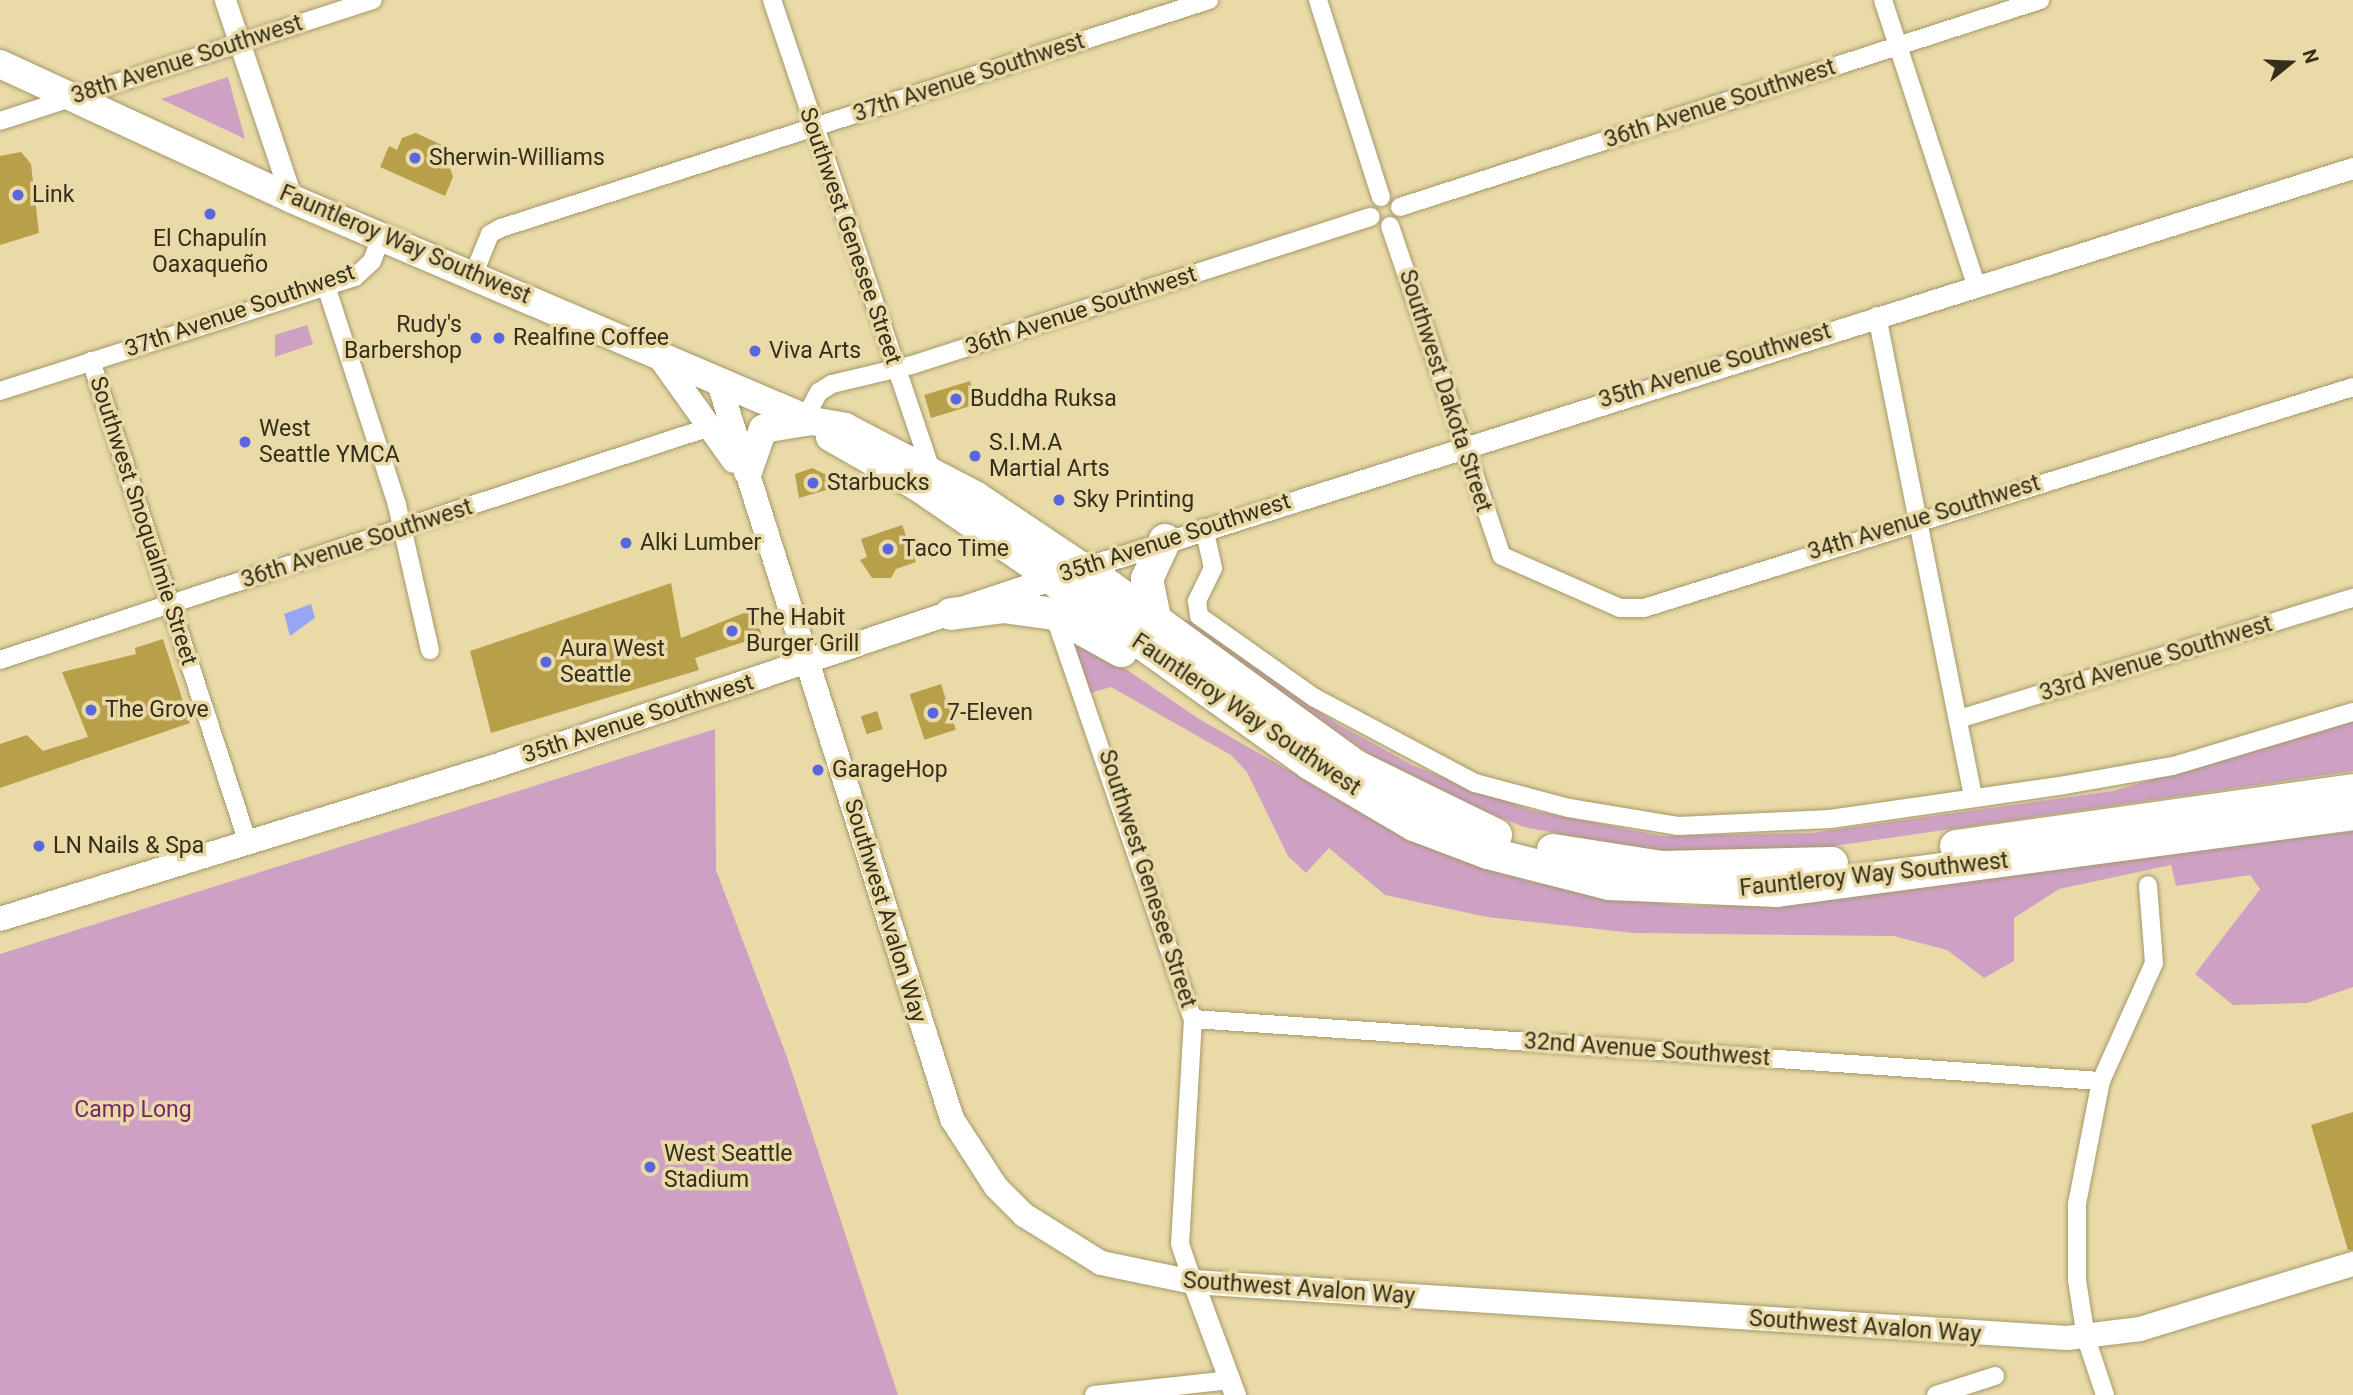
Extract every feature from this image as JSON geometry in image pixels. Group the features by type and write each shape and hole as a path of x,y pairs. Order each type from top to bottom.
{"highway":[{"path":"1156,623 1147,579 1166,540"},
{"name":"Fauntleroy Way Southwest","path":"1084,568 1356,766 1425,805 1506,839 1603,860 1718,869 1843,862 2353,790"},
{"name":"Fauntleroy Way Southwest","path":"1052,579 1310,764 1447,840 1530,866 1636,887 1777,891 2353,814"},
{"path":"951,614 1003,607 1054,614 1167,681 1231,709"}],"main road":[{"name":"Fauntleroy Way Southwest","path":"0,64 292,199 474,273 808,420 845,427 931,470 1084,568"},
{"name":"Southwest Avalon Way","path":"656,352 724,428 751,484 943,1094 974,1156 1024,1215 1101,1263 1193,1282 2086,1338 2140,1329 2353,1264"},
{"name":"Southwest Avalon Way","path":"718,380 724,428"},
{"name":"Fauntleroy Way Southwest","path":"808,420 837,444 916,486 1052,579"},
{"path":"751,484 763,429 808,420"},
{"name":"35th Avenue Southwest","path":"0,919 807,664 1084,568"}],"street":[{"path":"225,0 292,199"},
{"name":"38th Avenue Southwest","path":"0,121 373,0"},
{"name":"Southwest Genesee Street","path":"772,0 892,366 904,383 931,470"},
{"name":"37th Avenue Southwest","path":"474,273 490,234 501,228 1209,0"},
{"path":"1318,0 1381,197 1400,207 1390,226 1371,217 1371,205 1381,197"},
{"path":"1883,0 1976,285"},
{"name":"36th Avenue Southwest","path":"1400,207 2040,0"},
{"name":"35th Avenue Southwest","path":"1084,568 1462,444 2353,168"},
{"name":"36th Avenue Southwest","path":"808,420 824,387 892,366 912,365 1371,217"},
{"name":"Southwest Dakota Street","path":"1390,226 1502,556"},
{"name":"37th Avenue Southwest","path":"0,391 326,286 366,268 382,235"},
{"path":"326,286 400,530 430,650"},
{"path":"1877,316 1973,797"},
{"name":"Southwest Snoqualmie Street","path":"91,361 247,840"},
{"name":"34th Avenue Southwest","path":"1502,556 1596,603 1644,608 1917,519 2353,387"},
{"name":"36th Avenue Southwest","path":"0,660 724,428"},
{"path":"1204,528 1213,568 1196,608 1209,628 1396,746 1475,783 1569,808 1678,826 1816,820 2173,766 2353,712"},
{"name":"33rd Avenue Southwest","path":"1959,719 2353,598"},
{"name":"Southwest Genesee Street","path":"1054,614 1094,718 1193,1019 1180,1244 1232,1387"},
{"path":"2105,1395 2086,1338 2077,1280 2077,1204 2101,1081 2154,963 2148,885"},
{"name":"32nd Avenue Southwest","path":"1193,1019 2101,1081"},
{"path":"1936,1395 1995,1376"},
{"path":"1094,1395 1232,1387"}],"green space":[{"path":"228,77 245,139 161,99"},
{"path":"307,325 313,344 275,357 275,335"},
{"path":"1187,620 1336,723 1414,766 1530,810 1662,836 1811,833 2113,791 2353,721 2353,771 1813,849 1661,853 1524,827 1406,780 1182,622"},
{"path":"1070,631 1199,719 1407,838 1527,881 1608,897 1688,906 1779,904 2353,831 2353,987 2307,1003 2233,1005 2195,974 2260,889 2250,875 2176,886 2171,865 2059,889 2014,918 2014,961 1984,978 1947,950 1894,936 1634,933 1487,917 1385,895 1329,848 1306,873 1288,856 1247,772 1231,755 1111,687 1090,693"},
{"name":"Camp Long","path":"715,729 716,870 787,1057 898,1395 0,1395 0,954"}],"water":[{"path":"311,604 315,618 290,636 284,614"}],"building":[{"name":"Sherwin-Williams","path":"416,133 442,145 453,177 445,196 380,167 389,146 397,150 402,138"},
{"name":"Link","path":"21,152 31,164 39,233 0,245 0,156"},
{"name":"Buddha Ruksa","path":"970,381 977,404 931,418 924,395"},
{"name":"Starbucks","path":"812,468 829,476 833,488 799,498 795,474"},
{"name":"Taco Time","path":"902,525 916,562 896,569 891,578 872,578 860,560 867,557 861,539"},
{"name":"Aura West Seattle","path":"671,583 681,638 754,609 762,636 695,658 699,670 491,733 470,651"},
{"path":"163,639 190,723 0,788 0,744 27,735 43,751 88,737 62,672 136,654 135,648"},
{"name":"7-Eleven","path":"941,684 956,730 924,740 910,694"},
{"name":"7-Eleven","path":"877,711 883,729 867,734 861,716"},
{"path":"2353,1112 2353,1250 2348,1250 2311,1125"}],"place":[{"name":"Sherwin-Williams","path":"415,158"},
{"name":"Link","path":"18,195"},
{"name":"El Chapulín Oaxaqueño","path":"210,214"},
{"name":"Rudy's Barbershop","path":"476,338"},
{"name":"Realfine Coffee","path":"499,338"},
{"name":"Viva Arts","path":"755,351"},
{"name":"Buddha Ruksa","path":"956,399"},
{"name":"West Seattle YMCA","path":"245,442"},
{"name":"S.I.M.A Martial Arts","path":"975,456"},
{"name":"Starbucks","path":"813,483"},
{"name":"Sky Printing","path":"1059,500"},
{"name":"Alki Lumber","path":"626,543"},
{"name":"Taco Time","path":"888,549"},
{"name":"The Habit Burger Grill","path":"732,631"},
{"name":"Aura West Seattle","path":"546,662"},
{"name":"The Grove","path":"91,710"},
{"name":"7-Eleven","path":"933,713"},
{"name":"GarageHop","path":"818,770"},
{"name":"LN Nails & Spa","path":"39,846"},
{"name":"West Seattle Stadium","path":"650,1167"}]}
